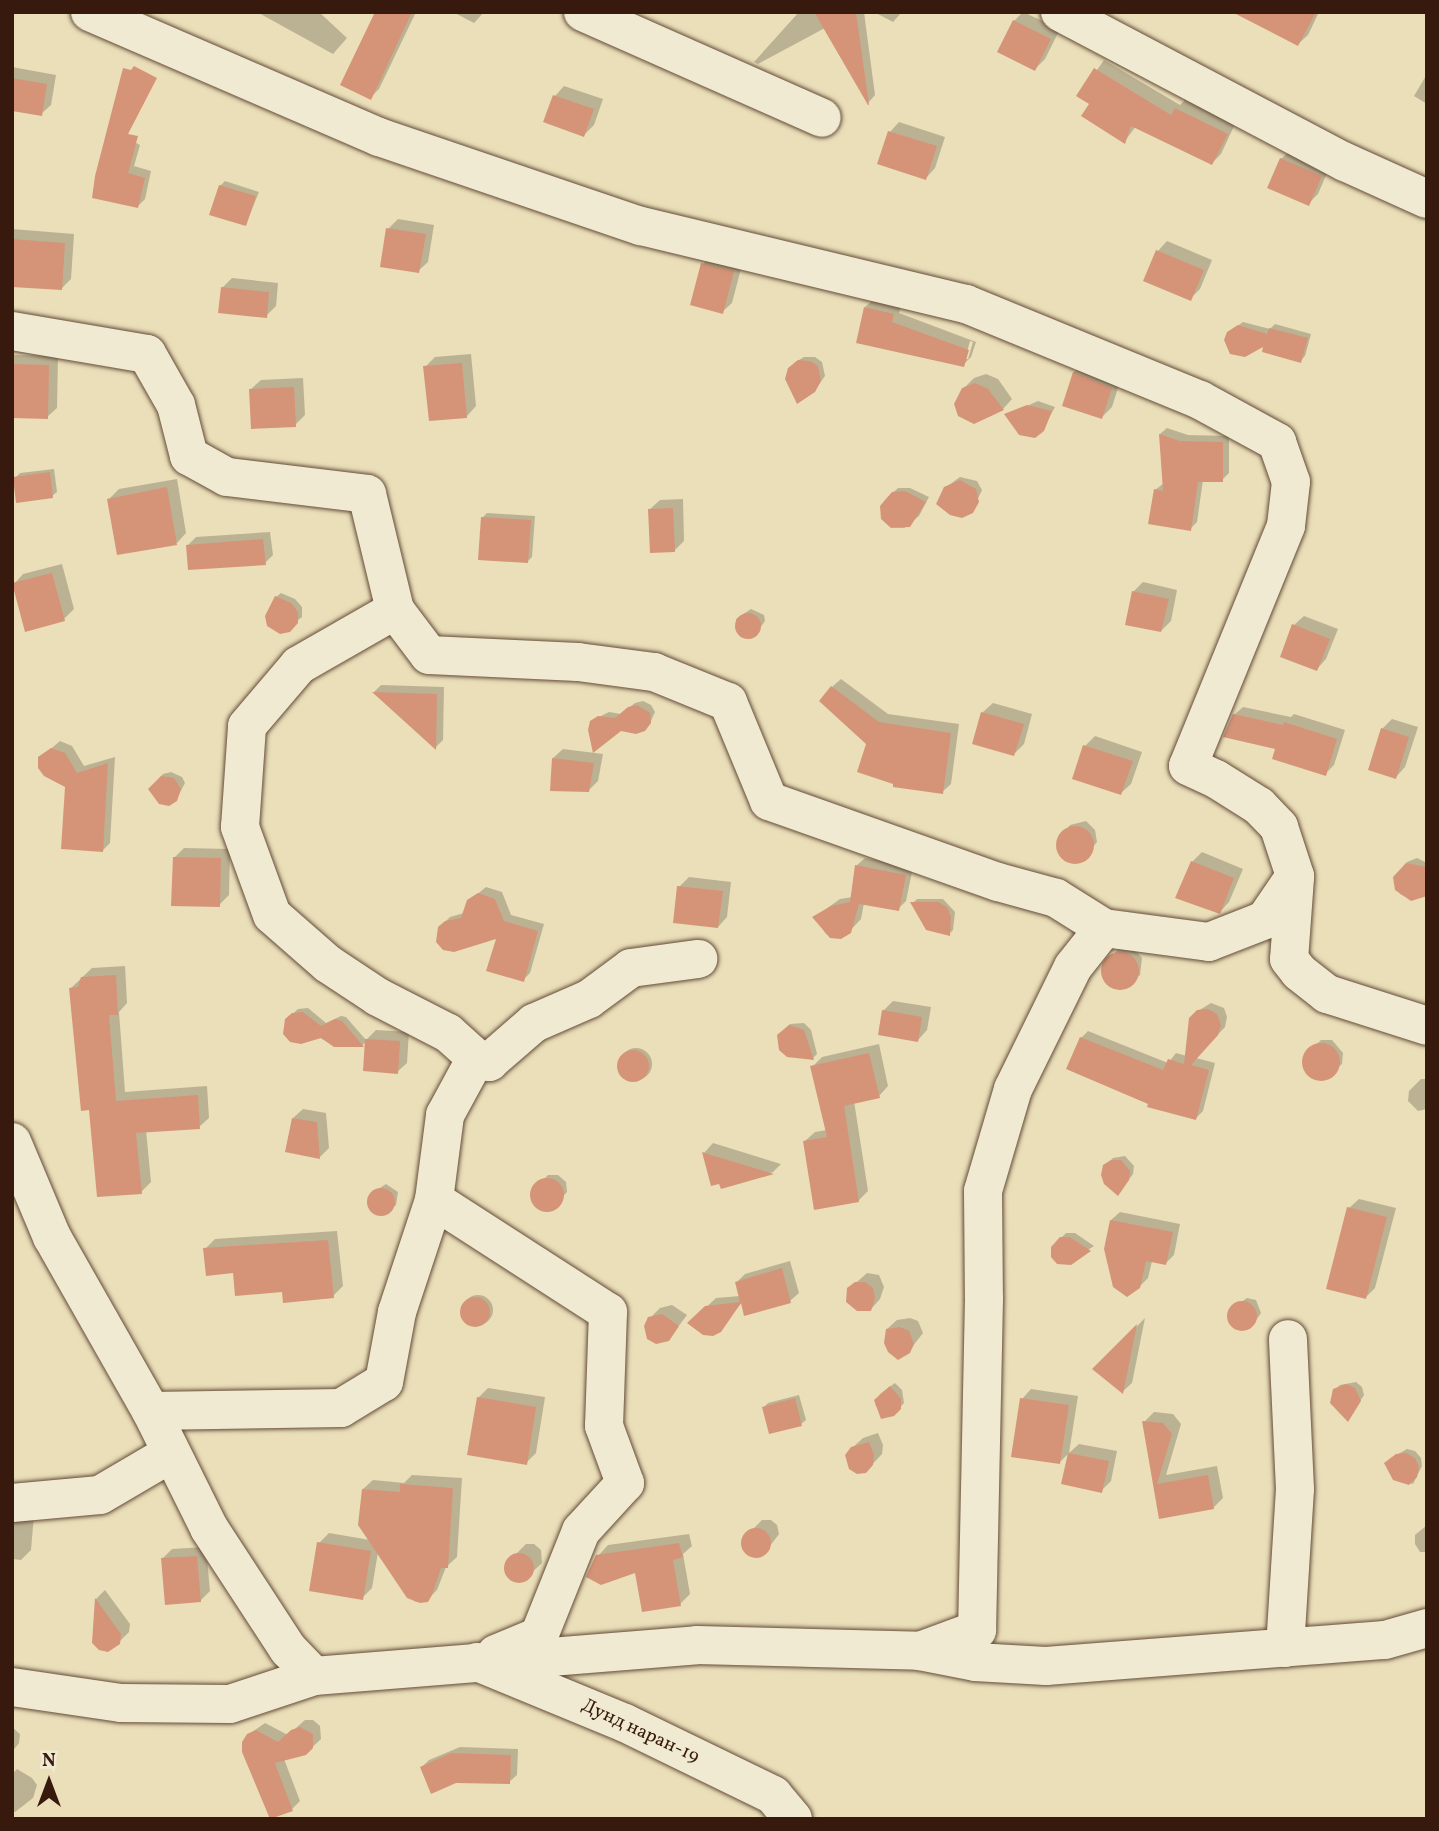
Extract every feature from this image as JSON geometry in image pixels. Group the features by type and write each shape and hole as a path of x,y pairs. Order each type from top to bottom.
{"street":[{"path":"90,12 379,137 628,221 966,304 1200,400 1277,442 1291,482 1286,526 1188,766 1216,779 1259,806 1279,827 1295,876 1289,959 1299,972 1328,994 1427,1026"},
{"path":"583,12 822,118"},
{"path":"1060,12 1345,162 1427,199"},
{"path":"12,331 147,354 176,405 189,456 227,477 367,494 395,610 429,656 578,662 654,672 728,702 769,801 998,882 1056,898 1104,928 1209,942 1265,920 1295,876"},
{"path":"395,610 299,666 247,726 240,827 272,915 328,964 378,997 448,1033 475,1058 489,1062 534,1023 589,999 631,968 698,960"},
{"path":"920,1651 977,1630 983,1364 983,1191 1013,1089 1073,967 1104,928"},
{"path":"151,1411 341,1408 384,1382 397,1312 434,1200 445,1115 475,1058"},
{"path":"12,1142 52,1237 151,1411 170,1454 230,1560 288,1649 314,1675"},
{"path":"434,1200 608,1312 604,1426 625,1482 581,1531 538,1636 477,1662"},
{"path":"1285,1648 1295,1489 1288,1339"},
{"path":"12,1503 100,1495 170,1454"},
{"path":"12,1687 121,1703 230,1704 314,1675 697,1645 920,1651 975,1662 1046,1666 1385,1640 1427,1628"},
{"name":"Дунд наран-19","path":"477,1662 625,1723 773,1795 793,1819"}],"building":[{"path":"375,12 412,12 371,100 340,85"},
{"path":"814,12 856,12 869,105 868,105"},
{"path":"1232,12 1316,12 1298,46"},
{"path":"1013,20 1051,39 1035,71 997,52"},
{"path":"134,66 157,78 128,134 138,136 128,173 145,178 138,208 92,198 95,176 123,68 131,70"},
{"path":"1094,68 1171,115 1175,108 1228,134 1212,165 1131,126 1125,144 1081,116 1089,104 1076,96"},
{"path":"12,78 47,84 42,116 12,111"},
{"path":"553,95 594,109 584,137 543,122"},
{"path":"888,131 937,146 926,180 877,164"},
{"path":"1280,158 1322,176 1309,206 1267,188"},
{"path":"219,185 256,196 246,226 209,215"},
{"path":"386,228 426,234 419,273 380,267"},
{"path":"12,239 65,243 62,290 12,287"},
{"path":"1156,250 1204,270 1191,301 1143,281"},
{"path":"701,263 734,271 723,314 690,305"},
{"path":"221,287 269,292 267,318 218,313"},
{"path":"864,307 894,314 892,322 969,350 964,367 856,343"},
{"path":"1238,325 1267,334 1269,328 1308,338 1301,363 1262,352 1263,347 1245,357 1230,354 1224,340 1227,332"},
{"path":"798,360 810,361 818,366 821,381 815,392 797,404 785,379 788,368"},
{"path":"462,363 467,418 429,421 423,366"},
{"path":"12,364 49,365 48,419 12,418"},
{"path":"1073,372 1112,388 1102,419 1062,406"},
{"path":"975,383 988,389 1004,410 974,424 958,416 954,404 962,388"},
{"path":"294,387 296,427 251,429 249,389"},
{"path":"1027,405 1052,411 1044,431 1035,438 1019,435 1004,414"},
{"path":"1159,434 1180,441 1223,442 1223,482 1198,482 1191,531 1148,524 1154,489 1163,491"},
{"path":"50,472 53,498 16,503 13,477"},
{"path":"960,480 976,489 979,502 973,513 962,518 950,515 936,504 944,487"},
{"path":"167,487 177,545 117,555 107,499"},
{"path":"905,491 926,502 910,527 891,528 881,519 880,506 892,492"},
{"path":"673,508 675,552 650,553 648,509"},
{"path":"481,517 531,520 528,563 478,560"},
{"path":"263,539 266,565 188,570 186,545"},
{"path":"52,573 65,621 25,632 12,583"},
{"path":"1132,591 1169,599 1161,632 1125,625"},
{"path":"275,596 291,603 298,612 298,623 290,632 280,634 267,626 265,616"},
{"path":"748,613 757,617 761,626 757,635 748,639 739,635 735,626 739,617"},
{"path":"1292,624 1330,639 1317,671 1280,657"},
{"path":"831,686 879,722 951,733 943,794 893,787 893,784 857,772 866,744 819,701"},
{"path":"372,692 437,694 436,750"},
{"path":"637,705 650,713 651,723 645,731 636,734 621,731 593,753 588,730 590,721 598,716 615,718 628,707"},
{"path":"981,712 1024,724 1014,756 972,744"},
{"path":"1233,714 1283,725 1284,722 1337,739 1326,776 1272,759 1275,749 1223,737"},
{"path":"1381,728 1409,737 1396,779 1368,770"},
{"path":"1083,745 1133,761 1121,795 1072,779"},
{"path":"51,748 65,753 77,773 108,763 103,852 61,849 65,787 44,776 38,768 38,757"},
{"path":"552,758 594,763 589,792 550,791"},
{"path":"161,776 174,778 181,789 177,801 169,806 159,804 148,789"},
{"path":"1075,826 1089,831 1094,845 1089,859 1075,864 1061,859 1056,845 1061,831"},
{"path":"173,857 221,858 220,907 171,906"},
{"path":"1191,861 1234,878 1220,914 1175,898"},
{"path":"1406,863 1427,867 1427,896 1411,901 1395,890 1393,877"},
{"path":"855,865 906,875 899,911 859,904 851,933 841,939 830,938 812,917 831,906 850,902"},
{"path":"677,886 723,891 718,928 673,923"},
{"path":"478,893 495,899 504,921 538,931 524,982 486,971 496,939 454,952 443,950 436,942 438,927 445,921 461,918 467,900"},
{"path":"910,902 938,902 947,907 951,917 950,936 926,930"},
{"path":"1120,952 1133,958 1139,971 1133,984 1120,990 1107,984 1101,971 1107,958"},
{"path":"116,975 118,1015 109,1015 116,1101 198,1095 200,1129 136,1133 142,1194 97,1197 89,1110 81,1111 69,988 78,987 81,977"},
{"path":"1208,1009 1217,1014 1221,1025 1218,1035 1191,1065 1209,1070 1196,1120 1147,1107 1148,1104 1066,1069 1080,1037 1163,1070 1168,1059 1184,1064 1189,1018 1197,1010"},
{"path":"882,1010 922,1017 918,1042 878,1035"},
{"path":"303,1012 321,1026 335,1019 342,1021 364,1047 334,1047 321,1038 301,1044 290,1042 283,1034 285,1019 292,1013"},
{"path":"789,1025 804,1030 814,1060 787,1057 779,1050 777,1035"},
{"path":"365,1039 400,1041 398,1074 363,1071"},
{"path":"1321,1043 1335,1048 1340,1062 1335,1076 1321,1081 1307,1076 1302,1062 1307,1048"},
{"path":"633,1050 645,1054 649,1066 645,1078 633,1082 621,1078 617,1066 621,1054"},
{"path":"869,1053 880,1098 844,1106 859,1202 814,1210 803,1141 827,1137 810,1066"},
{"path":"292,1118 317,1122 320,1159 285,1152"},
{"path":"702,1152 774,1174 721,1189 719,1184 711,1186"},
{"path":"1111,1160 1121,1160 1130,1171 1129,1180 1118,1196 1104,1184 1101,1175 1103,1165"},
{"path":"547,1178 559,1183 564,1195 559,1207 547,1212 535,1207 530,1195 535,1183"},
{"path":"381,1188 391,1192 395,1202 391,1212 381,1216 371,1212 367,1202 371,1192"},
{"path":"1347,1207 1387,1217 1366,1299 1326,1289"},
{"path":"1110,1220 1173,1232 1166,1265 1146,1261 1140,1288 1127,1297 1113,1287 1104,1249"},
{"path":"1060,1237 1070,1237 1091,1251 1071,1265 1057,1264 1051,1257 1051,1247"},
{"path":"328,1240 334,1298 283,1303 282,1292 235,1296 233,1273 206,1276 203,1248"},
{"path":"782,1268 791,1303 744,1316 741,1303 721,1332 713,1336 703,1335 687,1323 705,1306 740,1302 735,1282"},
{"path":"855,1282 865,1282 873,1288 875,1298 871,1311 857,1311 846,1302 847,1288"},
{"path":"475,1297 486,1301 490,1312 486,1323 475,1327 464,1323 460,1312 464,1301"},
{"path":"1242,1301 1253,1305 1257,1316 1253,1327 1242,1331 1231,1327 1227,1316 1231,1305"},
{"path":"662,1314 679,1326 669,1341 656,1344 647,1339 644,1326 648,1317"},
{"path":"1137,1324 1123,1394 1092,1369"},
{"path":"900,1327 909,1331 914,1344 910,1353 898,1360 888,1352 884,1343 886,1329"},
{"path":"1346,1384 1355,1388 1361,1401 1348,1422 1330,1403 1333,1389"},
{"path":"890,1386 901,1399 901,1409 894,1416 881,1419 874,1400"},
{"path":"477,1397 536,1407 527,1465 467,1455"},
{"path":"795,1398 802,1426 769,1434 762,1407"},
{"path":"1020,1398 1069,1405 1060,1464 1011,1457"},
{"path":"1142,1421 1163,1423 1172,1434 1157,1484 1208,1475 1214,1509 1159,1519"},
{"path":"869,1442 874,1455 873,1465 866,1473 857,1474 849,1469 845,1455 851,1447"},
{"path":"1068,1453 1109,1461 1102,1493 1061,1484"},
{"path":"1406,1453 1415,1458 1419,1467 1417,1477 1409,1485 1393,1480 1384,1463 1396,1454"},
{"path":"400,1484 453,1488 448,1568 441,1568 428,1602 420,1603 407,1598 358,1525 362,1489 400,1492"},
{"path":"756,1528 767,1532 771,1543 767,1554 756,1558 745,1554 741,1543 745,1532"},
{"path":"317,1542 371,1551 363,1600 309,1591"},
{"path":"679,1543 683,1557 673,1560 681,1606 642,1612 635,1573 601,1585 586,1577 596,1555"},
{"path":"519,1553 530,1557 534,1568 530,1579 519,1583 508,1579 504,1568 508,1557"},
{"path":"197,1556 201,1602 165,1605 161,1558"},
{"path":"95,1598 121,1634 120,1644 108,1652 99,1650 92,1643"},
{"path":"300,1727 313,1734 313,1748 306,1755 275,1763 293,1811 270,1819 242,1752 242,1742 247,1734 256,1730 278,1742 291,1730"},
{"path":"451,1753 511,1755 510,1784 456,1783 431,1794 420,1767"}]}
